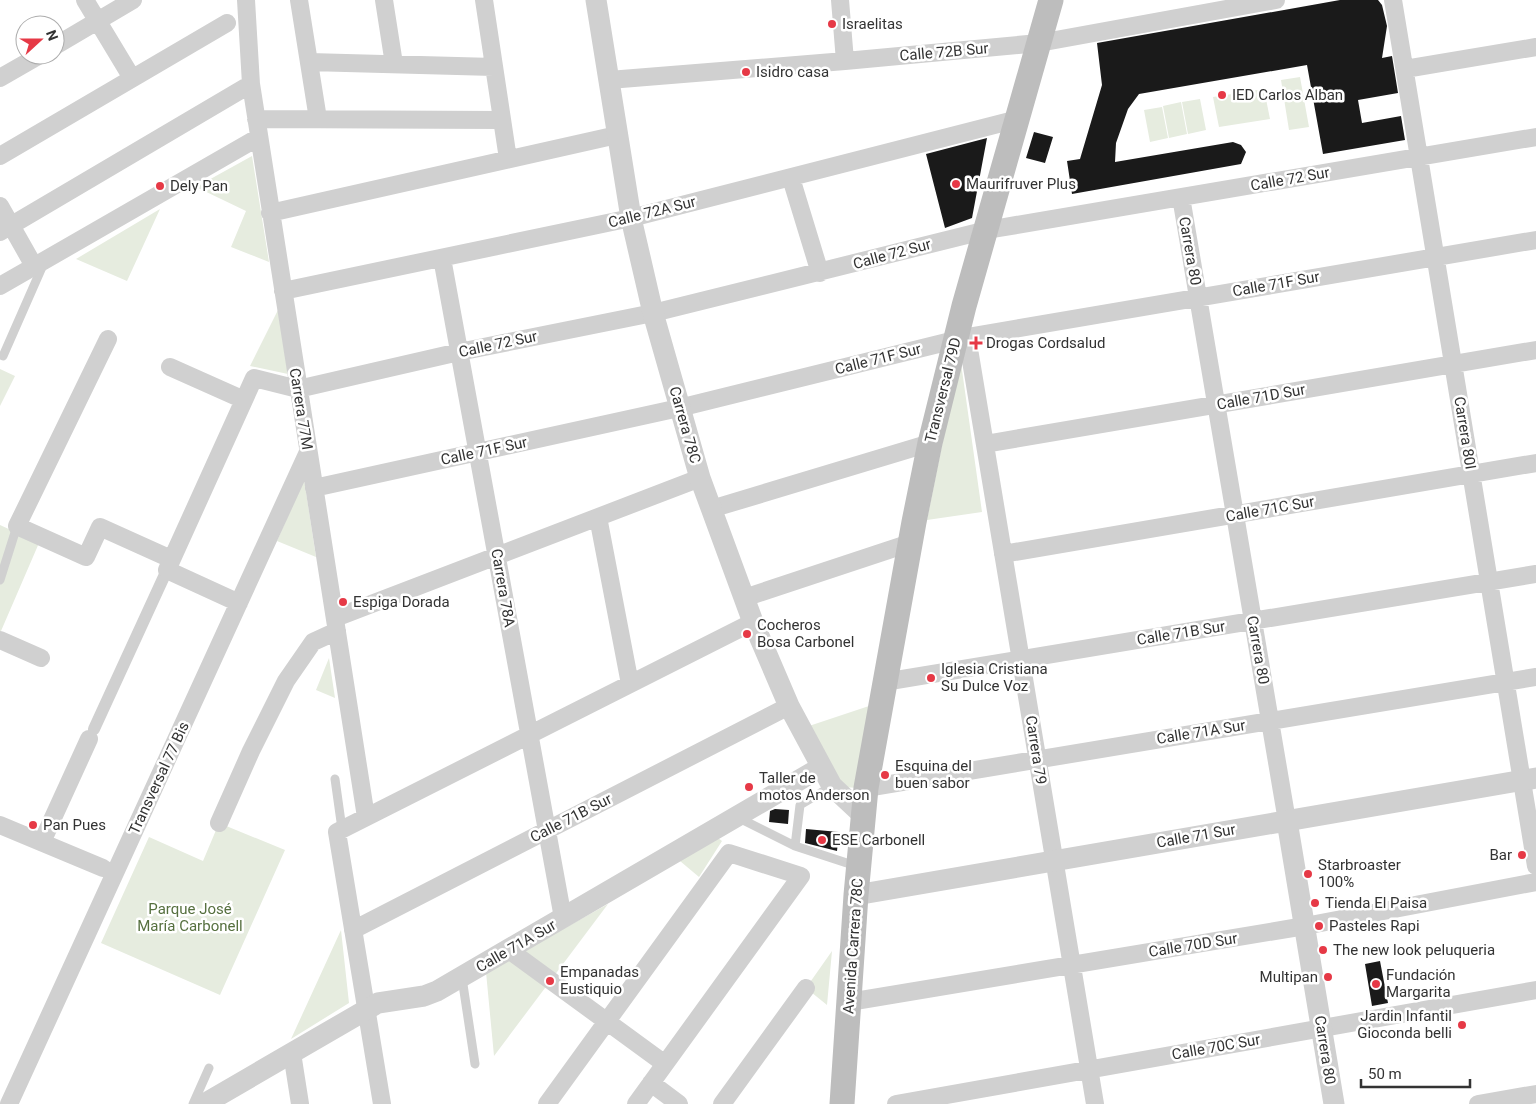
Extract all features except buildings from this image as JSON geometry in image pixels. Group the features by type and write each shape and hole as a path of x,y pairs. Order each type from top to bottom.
{"main road":[{"name":"Transversal 79D","path":"866,788 884,682 930,443 962,339 987,230 1051,0"},
{"name":"Avenida Carrera 78C","path":"842,1104 856,895 866,788"}],"street":[{"path":"85,0 132,78"},
{"path":"65,40 133,0"},
{"name":"Carrera 77M","path":"246,0 250,84 366,817"},
{"path":"299,0 318,120"},
{"path":"384,0 394,64"},
{"path":"484,0 508,159"},
{"name":"Carrera 78C","path":"596,0 631,218 653,313 700,478 753,622 789,706 820,768 832,786 863,815"},
{"path":"840,0 845,61"},
{"name":"Calle 72B Sur","path":"609,80 845,61 1039,42 1276,0"},
{"name":"Carrera 80I","path":"1393,0 1506,682 1529,779 1536,866"},
{"path":"0,156 227,24"},
{"path":"1405,69 1536,47"},
{"path":"309,62 494,67"},
{"path":"0,78 23,65"},
{"path":"6,229 250,84"},
{"path":"256,119 502,120"},
{"name":"Calle 72A Sur","path":"283,291 631,218 1018,119"},
{"path":"270,213 617,135"},
{"path":"0,286 259,137"},
{"name":"Calle 72 Sur","path":"244,400 254,378 298,388 459,352 653,313 987,230 1536,137"},
{"path":"791,178 820,273"},
{"name":"Carrera 80","path":"1181,197 1334,1104"},
{"path":"0,206 6,229 40,263"},
{"name":"Calle 71F Sur","path":"314,488 679,408 962,339 1536,240"},
{"name":"Carrera 78A","path":"442,258 563,918"},
{"path":"108,339 17,526 86,557 100,527 239,603"},
{"name":"Carrera 79","path":"962,339 985,444 1095,1104"},
{"name":"Calle 71D Sur","path":"985,444 1536,350"},
{"path":"42,842 244,400 170,367"},
{"path":"711,509 930,443"},
{"name":"Transversal 77 Bis","path":"9,1104 38,1025 239,603 308,452"},
{"name":"Calle 71C Sur","path":"1003,554 1536,463"},
{"path":"219,823 251,751 286,681 313,642 336,624 497,556 700,478"},
{"path":"598,517 630,684"},
{"path":"744,598 910,543"},
{"name":"Calle 71B Sur","path":"884,682 1536,574"},
{"path":"382,1104 353,930 340,830 753,622"},
{"path":"0,640 42,658"},
{"name":"Calle 71A Sur","path":"866,788 1536,676"},
{"name":"Calle 71B Sur","path":"353,930 789,706"},
{"name":"Calle 71A Sur","path":"204,1104 378,1003 397,998 424,996 437,991 820,768"},
{"name":"Calle 71 Sur","path":"856,895 1529,779"},
{"path":"0,825 103,868"},
{"path":"547,1104 729,853 801,876 636,1104"},
{"name":"Calle 70D Sur","path":"849,1002 1305,926 1536,882"},
{"path":"509,950 665,1064"},
{"path":"722,1104 806,988"},
{"name":"Calle 70C Sur","path":"896,1104 923,1102 1089,1070 1536,990"},
{"path":"292,1053 300,1104"},
{"path":"651,1083 680,1104"},
{"path":"1478,1104 1536,1094"}],"lane":[{"path":"3,356 40,263"},
{"path":"0,580 17,526"},
{"path":"335,779 340,830"},
{"path":"795,846 800,805 832,786"},
{"path":"737,817 795,846 859,868"},
{"path":"461,977 475,1064"},
{"path":"193,1104 209,1068"}],"green space":[{"path":"1300,77 1309,127 1289,130 1281,80"},
{"path":"1264,89 1270,119 1219,127 1213,97"},
{"path":"1200,99 1206,130 1188,134 1182,102"},
{"path":"1181,102 1187,134 1169,138 1163,106"},
{"path":"1162,107 1168,138 1150,142 1144,110"},
{"path":"252,156 269,262 231,247 246,211 196,187"},
{"path":"160,209 127,281 76,259"},
{"path":"278,310 288,374 250,366"},
{"path":"960,356 982,512 927,520"},
{"path":"0,369 15,376 0,406"},
{"path":"304,479 316,557 277,541"},
{"path":"0,525 39,543 1,631 0,631"},
{"path":"329,658 335,698 316,690"},
{"path":"869,706 858,788 843,787 809,726"},
{"name":"Parque José María Carbonell","path":"219,823 285,850 220,995 101,943 149,837 203,861"},
{"path":"718,838 722,841 699,877 680,861"},
{"path":"608,904 494,1056 486,972"},
{"path":"341,930 349,1003 291,1039"},
{"path":"832,951 827,1005 806,988"}],"place":[{"name":"Israelitas","path":"832,24"},
{"name":"Isidro casa","path":"746,72"},
{"name":"IED Carlos Alban","path":"1222,95"},
{"name":"Maurifruver Plus","path":"956,184"},
{"name":"Dely Pan","path":"160,186"},
{"name":"Drogas Cordsalud","path":"976,343"},
{"name":"Espiga Dorada","path":"343,602"},
{"name":"Cocheros Bosa Carbonel","path":"747,634"},
{"name":"Iglesia Cristiana Su Dulce Voz","path":"931,678"},
{"name":"Esquina del buen sabor","path":"885,775"},
{"name":"Taller de motos Anderson","path":"749,787"},
{"name":"Pan Pues","path":"33,825"},
{"name":"ESE Carbonell","path":"822,840"},
{"name":"Bar","path":"1522,855"},
{"name":"Starbroaster 100%","path":"1308,874"},
{"name":"Tienda El Paisa","path":"1315,903"},
{"name":"Pasteles Rapi","path":"1319,926"},
{"name":"The new look peluqueria","path":"1323,950"},
{"name":"Multipan","path":"1328,977"},
{"name":"Empanadas Eustiquio","path":"550,981"},
{"name":"Fundación Margarita","path":"1376,984"},
{"name":"Jardin Infantil Gioconda belli","path":"1462,1025"}]}
